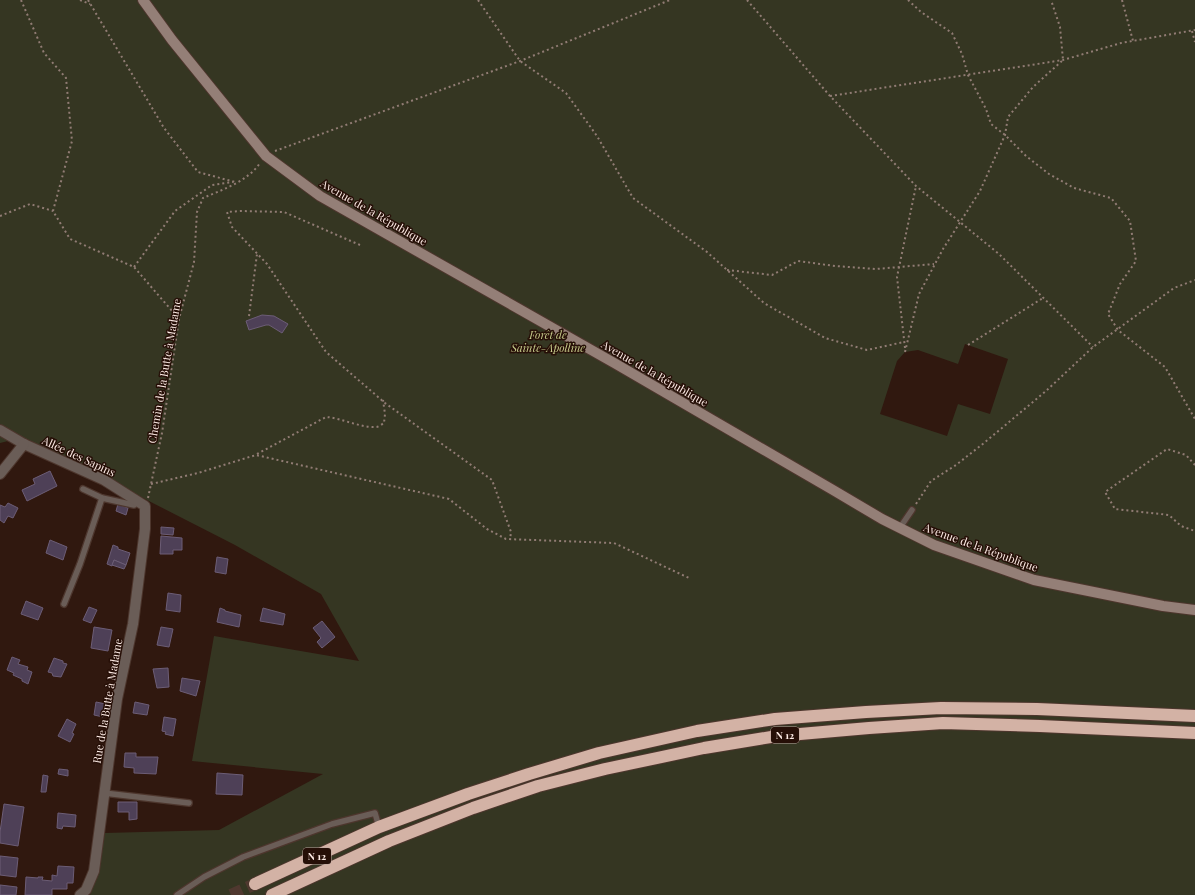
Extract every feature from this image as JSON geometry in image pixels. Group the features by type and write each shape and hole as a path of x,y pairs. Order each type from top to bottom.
{"highway":[{"name":"N 12","path":"255,884 379,827 468,794 599,753 697,731 775,719 941,708 1037,709 1195,716"},
{"name":"N 12","path":"272,895 388,841 538,786 605,769 704,748 777,736 944,723 1195,733"}],"main road":[{"name":"Avenue de la République","path":"143,0 172,40 266,156 320,196 609,360 899,529 934,545 1034,580 1163,606 1195,610"}],"street":[{"name":"Allée des Sapins","path":"0,430 24,444 104,480 145,506"},
{"path":"0,474 24,444"},
{"name":"Rue de la Butte à Madame","path":"80,895 86,890 94,871 117,699 133,624 145,529 145,506"}],"lane":[{"path":"83,489 102,498 134,505 136,500"},
{"path":"64,604 80,564 102,498"},
{"path":"899,529 912,510"},
{"path":"104,793 189,803"},
{"path":"177,895 204,877 243,857 332,824 375,813 379,827"}],"path":[{"path":"21,0 44,53 66,78 72,140 53,210"},
{"path":"80,0 90,5"},
{"path":"88,0 164,128 198,172 237,182"},
{"path":"478,0 520,61 566,93 597,136 633,198 707,252 764,303 825,338 867,350 904,342"},
{"path":"266,156 278,149 520,61 670,0"},
{"path":"747,0 830,96 916,186 998,254 1093,347"},
{"path":"908,0 921,12 952,33 962,54 968,74 986,109 991,124 1048,174 1074,188 1111,198 1130,221 1136,261 1120,284 1108,314 1118,330 1165,367 1195,418"},
{"path":"1051,0 1060,27 1063,60"},
{"path":"1122,0 1133,41"},
{"path":"830,96 1063,60 1121,43 1193,30 1195,42"},
{"path":"916,186 897,276 905,352 919,294 934,264 959,222 980,191 1005,135 1008,118 1033,87 1063,60"},
{"name":"Chemin de la Butte à Madame","path":"145,506 162,433 179,318 194,262 196,212 203,198 237,182 255,170 266,156"},
{"path":"134,267 176,210 212,185 237,182"},
{"path":"0,216 30,204 53,210 70,239 134,267 179,318"},
{"path":"360,245 284,212 240,210 227,212 232,227 267,264 326,352 382,400 492,480 511,532 510,540"},
{"path":"249,316 258,254"},
{"path":"726,270 772,275 798,261 869,269 934,264"},
{"path":"912,510 931,481 956,465 1046,391 1093,347 1174,288 1195,280"},
{"path":"968,345 1043,298"},
{"path":"151,484 198,473 256,454 326,418 336,418 351,423 377,427 384,423 385,414 382,400"},
{"path":"1195,465 1186,455 1167,449 1106,492 1115,509 1169,515 1181,526 1195,531"},
{"path":"256,454 449,498 487,529 510,540 614,543 689,578"}],"green space":[{"name":"Forêt de Sainte-Apolline","path":"0,0 1195,0 1195,895 90,895 105,833 219,830 323,774 192,761 214,636 359,661 321,594 235,545 49,450 8,441 0,443","holes":["965,344 1008,359 990,414 958,404 947,436 880,414 897,361 905,352 918,350 958,364"]}],"building":[{"path":"262,315 274,316 288,324 282,333 269,325 249,330 246,321"},
{"path":"50,471 57,486 27,501 22,490 35,484 33,479"},
{"path":"8,503 18,508 13,518 8,516 4,523 0,520 0,505 5,507"},
{"path":"118,504 128,508 126,515 116,511"},
{"path":"161,527 174,528 173,535 161,534"},
{"path":"161,536 182,538 182,550 173,550 173,554 160,554"},
{"path":"50,540 67,547 63,560 46,553"},
{"path":"113,545 118,547 118,549 130,553 126,565 114,560 112,566 107,564"},
{"path":"217,557 228,559 226,574 215,572"},
{"path":"114,560 126,565 124,569 112,565"},
{"path":"168,593 181,595 180,612 166,610"},
{"path":"26,601 43,608 38,620 21,614"},
{"path":"89,607 97,610 91,623 83,620"},
{"path":"220,608 225,611 241,615 239,627 217,622"},
{"path":"263,608 285,614 283,625 260,621"},
{"path":"322,621 335,637 322,648 317,642 321,638 313,628"},
{"path":"94,627 112,630 108,651 91,648"},
{"path":"161,627 173,629 169,647 157,645"},
{"path":"12,657 20,660 18,664 28,667 27,670 32,672 28,684 22,681 22,679 13,675 14,673 7,670"},
{"path":"54,658 67,664 61,677 53,676 52,673 48,672"},
{"path":"168,668 169,687 157,688 153,669"},
{"path":"182,678 200,681 196,696 180,691"},
{"path":"96,702 106,704 103,717 94,715"},
{"path":"135,702 149,705 147,715 133,713"},
{"path":"164,717 176,719 173,736 165,734 166,732 162,731"},
{"path":"67,719 76,724 72,733 74,734 70,742 58,736"},
{"path":"125,753 136,753 136,757 158,757 156,774 134,773 134,768 124,767"},
{"path":"59,769 68,770 68,776 58,774"},
{"path":"217,773 243,775 242,795 216,794"},
{"path":"43,775 48,776 46,792 41,792"},
{"path":"118,802 137,802 137,819 129,820 129,812 118,812"},
{"path":"4,804 24,807 18,846 0,843"},
{"path":"58,813 76,815 75,827 63,826 62,829 57,828"},
{"path":"0,856 18,858 16,877 0,875"},
{"path":"58,866 74,867 73,883 67,883 67,889 52,889 52,895 25,895 26,877 43,877 42,880 52,881 52,875 57,876"},
{"path":"0,885 17,887 16,895 0,895"}],"tunnel":[{"path":"231,895 255,884"}]}
